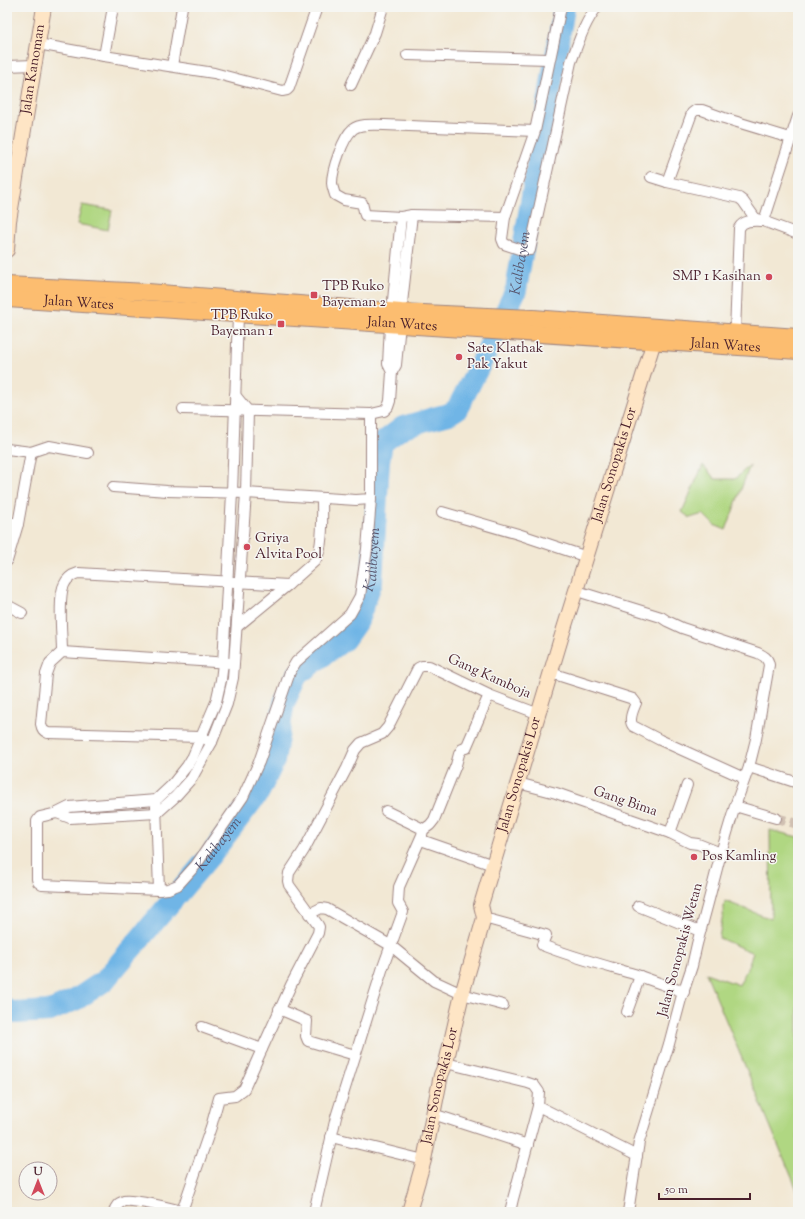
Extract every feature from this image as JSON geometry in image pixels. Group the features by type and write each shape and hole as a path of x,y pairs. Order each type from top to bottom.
{"main road":[{"name":"Jalan Wates","path":"7,284 148,292 396,318"},
{"name":"Jalan Wates","path":"7,299 238,315 396,318 477,322 533,318 798,337"},
{"name":"Jalan Wates","path":"477,322 528,334 654,341 798,352"}],"street":[{"name":"Jalan Kanoman","path":"7,250 11,183 44,7"},
{"path":"104,56 113,7"},
{"path":"172,66 182,7"},
{"path":"38,44 214,73 285,91 289,88 317,7"},
{"path":"351,85 375,33 383,7"},
{"path":"561,7 535,131 504,217 502,243 522,250 530,250 572,62 581,37 597,7"},
{"path":"407,55 549,59"},
{"path":"7,66 34,65"},
{"path":"668,182 692,113 696,110 702,110 790,138"},
{"path":"764,221 798,116"},
{"path":"504,217 412,215 401,217 365,215 362,202 344,200 335,195 332,185 333,173 342,144 354,128 361,125 535,131"},
{"path":"651,177 739,198 743,201 755,218 798,234"},
{"path":"396,318 412,215"},
{"path":"183,409 371,414 384,411 390,401 392,372 396,365 396,318 401,217"},
{"path":"735,333 739,228 741,224 748,221 764,221"},
{"path":"238,315 232,493 226,581 223,663 222,680 216,702 187,766 171,786 156,800 69,807 56,813 40,817 38,821 37,879 42,886 159,890 168,889 178,885 196,865 242,797 259,762 290,672 296,662 350,614 360,596 367,549 371,499 371,414"},
{"name":"Jalan Sonopakis Lor","path":"409,1212 424,1160 441,1075 446,1062 462,994 484,918 481,905 654,341"},
{"path":"56,813 70,818 157,813 175,797 192,778 212,742 231,690 238,626 246,493 248,411 235,395"},
{"path":"7,448 31,452 49,446 88,453"},
{"path":"7,561 18,524 31,452"},
{"path":"113,486 167,491 246,493 356,500 371,499"},
{"path":"238,626 316,561 321,548 322,498"},
{"path":"442,512 518,534 588,557"},
{"path":"7,522 18,524"},
{"path":"62,652 61,598 63,586 67,579 78,573 288,585"},
{"name":"Jalan Sonopakis Wetan","path":"577,591 662,617 682,628 758,653 766,658 769,665 756,739 749,768 744,778 721,852 692,966 639,1142 628,1212"},
{"path":"7,605 22,612"},
{"path":"212,742 201,737 44,731 41,724 46,674 50,663 62,652 235,663"},
{"name":"Gang Kamboja","path":"309,914 289,885 289,873 304,850 355,750 361,743 376,736 388,727 418,668 422,666 429,666 489,695 539,714"},
{"path":"551,673 633,699 636,703 631,719 633,726 660,740 744,778"},
{"path":"314,1212 331,1137 355,1055 390,945 396,935 403,912 398,903 399,887 422,835 434,820 459,754 462,749 466,748 489,695"},
{"path":"749,768 798,783"},
{"name":"Gang Bima","path":"518,783 556,793 670,833 686,842 698,844 721,852"},
{"path":"670,833 686,785"},
{"path":"156,800 159,890"},
{"path":"735,806 776,818"},
{"path":"386,811 422,835 493,865"},
{"path":"638,906 700,931"},
{"path":"114,1212 115,1208 120,1203 125,1201 135,1201 182,1211 211,1127 219,1098 235,1096 242,1092 291,984 318,934 319,927 309,914 321,908 327,909 390,945 434,981 462,994 503,1005"},
{"path":"484,918 546,935 542,945 548,948 640,976 684,992"},
{"path":"627,1012 640,976"},
{"path":"279,1009 308,1021 306,1036 308,1041 355,1055"},
{"path":"202,1027 262,1049"},
{"path":"446,1062 528,1083 534,1085 539,1092 538,1106 512,1199 510,1212"},
{"path":"538,1106 637,1156"},
{"path":"433,1114 528,1144"},
{"path":"331,1137 424,1160"}],"green space":[{"path":"82,205 112,210 108,230 77,224"},
{"path":"703,465 715,479 735,479 750,465 726,530 714,525 703,514 690,518 682,512"},
{"path":"770,830 798,837 798,1192 706,973 739,985 753,953 719,938 725,901 771,919"}],"waterway":[{"name":"Kalibayem","path":"7,1010 16,1013 50,1011 77,999 104,981 210,856 259,792 274,761 284,703 297,675 344,640 358,620 372,581 379,461 382,443 403,427 449,414 457,409 516,290 564,8"}],"tunnel":[{"path":"776,818 798,824"}],"place":[{"name":"SMP 1 Kasihan","path":"769,277"},
{"name":"TPB Ruko Bayeman 2","path":"314,295"},
{"name":"TPB Ruko Bayeman 1","path":"281,324"},
{"name":"Sate Klathak Pak Yakut","path":"459,357"},
{"name":"Griya Alvita Pool","path":"247,547"},
{"name":"Pos Kamling","path":"694,857"}]}
